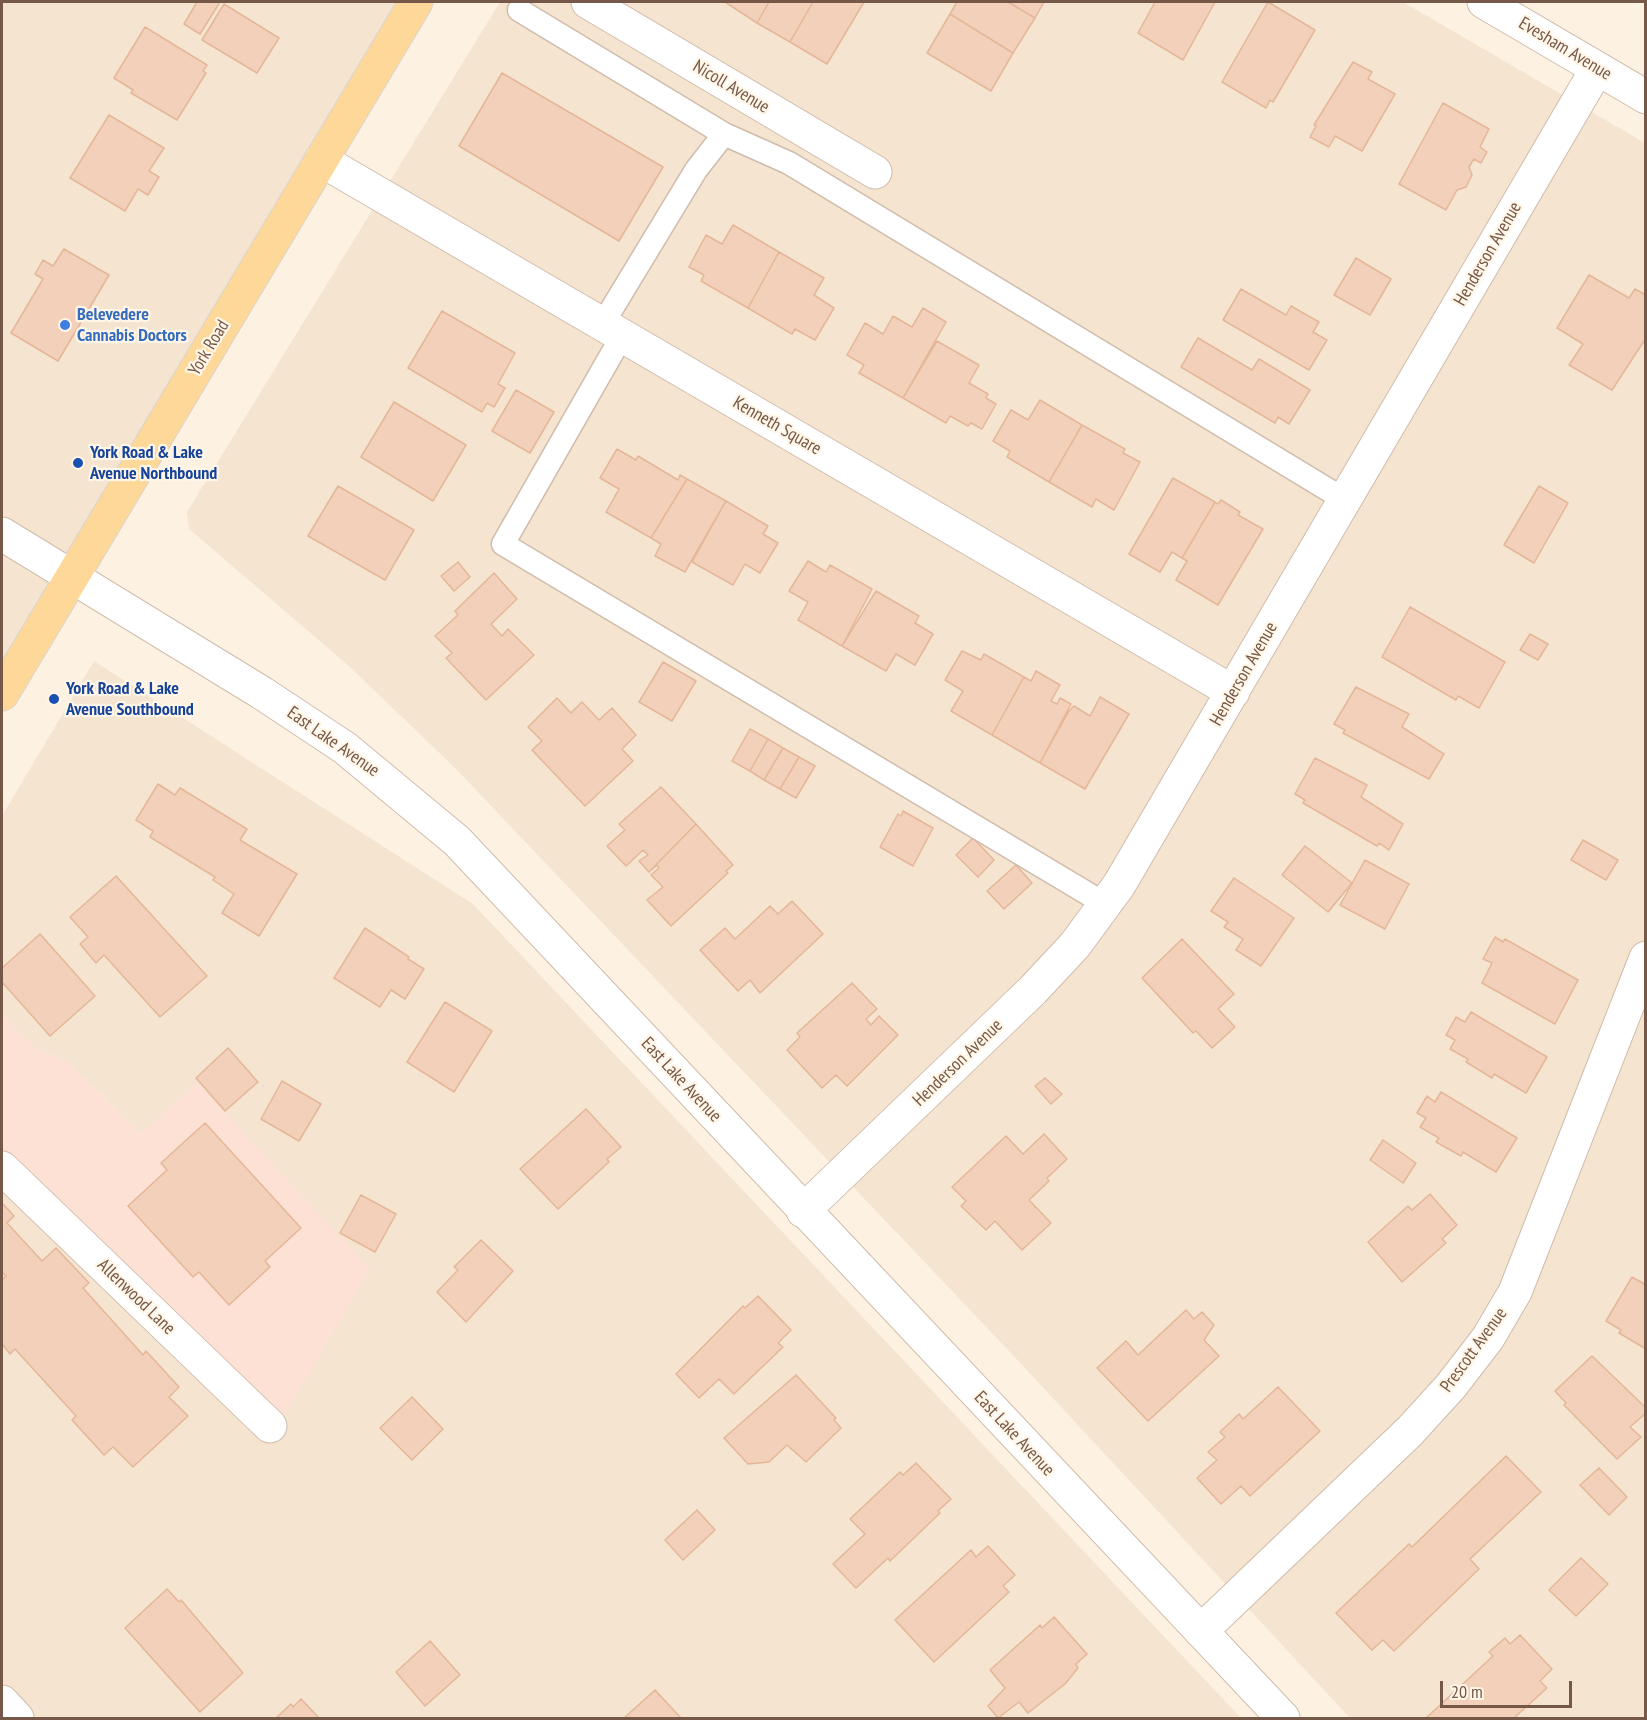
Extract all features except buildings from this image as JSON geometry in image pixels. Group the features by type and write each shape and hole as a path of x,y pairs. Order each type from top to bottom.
{"main road":[{"name":"York Road","path":"2,694 416,2"}],"street":[{"name":"Nicoll Avenue","path":"588,2 875,172"},
{"name":"Evesham Avenue","path":"1484,2 1646,97"},
{"name":"Henderson Avenue","path":"803,1211 1033,990 1075,945 1119,885 1597,69"},
{"name":"Kenneth Square","path":"321,160 1233,692"},
{"name":"East Lake Avenue","path":"2,534 345,748 457,841 1283,1719"},
{"name":"Prescott Avenue","path":"1201,1631 1410,1431 1451,1386 1488,1338 1515,1292 1646,958"},
{"name":"Allenwood Lane","path":"2,1168 270,1426"},
{"path":"2,1702 16,1719"}],"lane":[{"path":"519,10 724,134 789,163 1345,500"},
{"path":"724,134 696,170 503,544 1105,904"}],"shaded area":[{"path":"2,2 401,2 2,683"},
{"path":"500,2 1403,2 1645,143 1645,1718 1350,1718 1010,1352 457,770 350,667 189,529 187,512"},
{"path":"94,661 473,904 1241,1718 2,1718 2,1167 275,1429 197,1083 141,1134 65,1060 35,1048 2,1013 2,816"},
{"path":"2,1013 35,1048 65,1060 141,1134 197,1082 370,1269 276,1430 2,1167"}],"place":[{"name":"Belevedere Cannabis Doctors","path":"65,325"},
{"name":"York Road & Lake Avenue Northbound","path":"78,463"},
{"name":"York Road & Lake Avenue Southbound","path":"54,699"}]}
